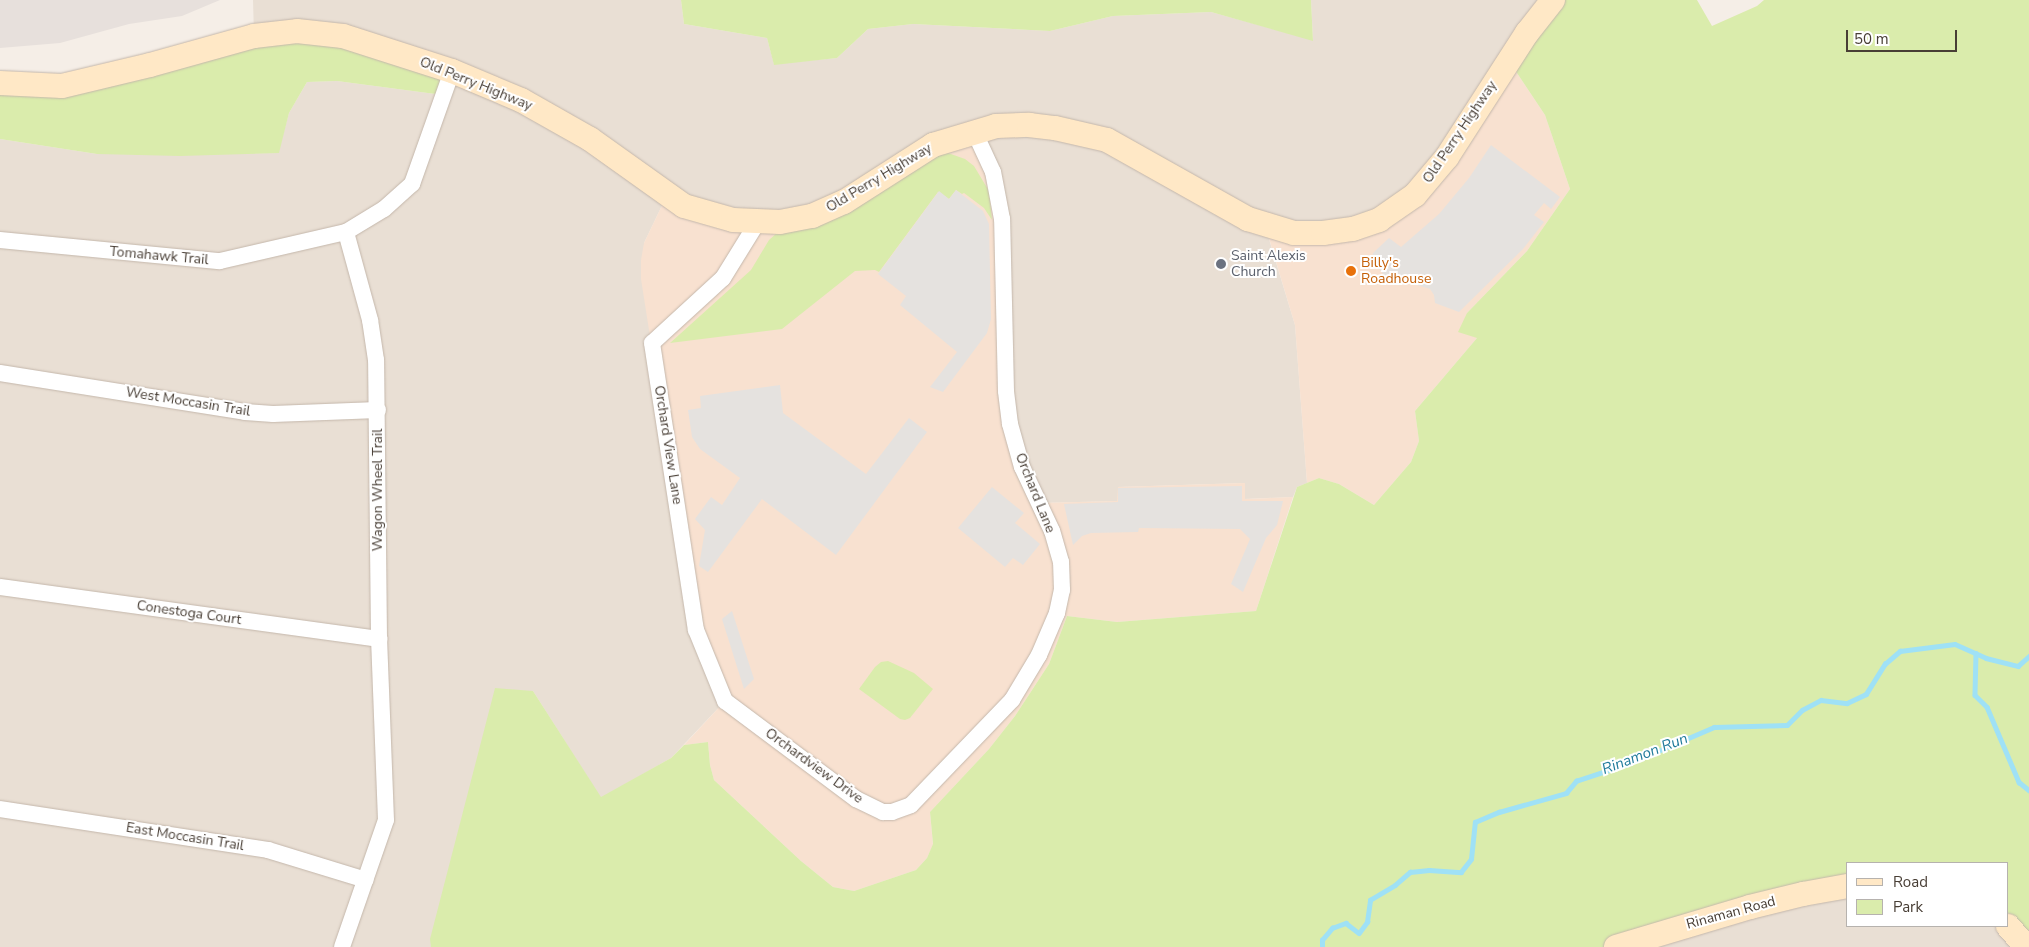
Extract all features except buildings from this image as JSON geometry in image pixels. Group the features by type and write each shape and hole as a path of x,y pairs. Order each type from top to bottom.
{"street":[{"name":"Old Perry Highway","path":"0,83 62,86 150,65 254,36 297,31 342,36 452,71 521,100 590,139 684,206 733,220 757,223 780,222 812,216 844,202 933,145 974,131 996,126 1029,125 1085,134 1108,140 1232,212 1265,225 1294,233 1308,234 1353,229 1379,220 1410,200 1447,157 1527,33 1553,0"},
{"path":"346,232 384,209 412,184 452,71"},
{"name":"Orchard Lane","path":"952,764 1012,700 1039,655 1057,613 1062,590 1060,562 1052,531 1022,467 1010,424 1006,391 1002,219 993,172 974,131"},
{"name":"Orchard View Lane","path":"725,701 696,630 652,342 723,278 757,223"},
{"name":"Tomahawk Trail","path":"0,240 220,261 346,232"},
{"name":"Wagon Wheel Trail","path":"342,947 386,820 379,639 378,410 374,338 346,232"},
{"name":"West Moccasin Trail","path":"0,373 245,412 273,414 378,410"},
{"name":"Conestoga Court","path":"0,587 379,639"},
{"name":"Orchardview Drive","path":"725,701 856,799 883,812 892,812 910,805 952,764"},
{"name":"East Moccasin Trail","path":"0,809 268,850 366,880"},
{"name":"Rinaman Road","path":"1616,947 1740,910 1803,894 1846,886"},
{"path":"2009,927 2026,947"}],"shaded area":[{"path":"0,0 220,0 182,16 129,24 60,43 0,48"},
{"path":"253,0 681,0 684,24 767,38 774,64 837,58 868,29 913,24 1050,31 1113,16 1211,12 1313,40 1311,0 1553,0 1447,157 1379,220 1265,226 1295,325 1307,483 1297,487 1293,497 1244,499 1245,483 1118,487 1118,501 1039,503 780,222 667,195 644,243 725,701 671,758 601,798 533,691 431,939 431,947 0,947 0,139 97,154 278,153 289,113 307,82 337,81 443,95 254,36"},
{"path":"1509,61 1545,115 1570,189 1527,251 1467,313 1477,338 1415,411 1419,441 1411,462 1374,505 1339,484 1319,478 1307,483 1295,325 1265,225 1280,230 1392,213"},
{"path":"974,131 993,172 1006,391 1039,503 1117,501 1118,487 1245,483 1245,499 1293,497 1256,611 1117,622 1067,616 1049,664 1015,716 989,749 930,812 933,845 927,858 916,870 854,891 833,887 801,861 714,780 710,765 708,742 684,745 725,701 696,630 641,279 641,260 644,243 667,195 780,222"},
{"path":"1491,145 1560,197 1551,209 1544,203 1534,215 1544,222 1523,249 1459,312 1435,303 1434,295 1430,289 1384,275 1372,260 1373,253 1389,238 1401,247 1439,214 1469,178"},
{"path":"956,190 983,211 989,224 991,319 987,333 943,392 930,387 957,352 900,305 906,296 878,274 939,191 949,199"},
{"path":"780,385 783,413 866,474 909,418 927,432 836,555 762,499 708,572 699,566 705,530 695,519 711,497 722,505 740,478 700,449 692,437 688,410 701,408 700,396"},
{"path":"1242,486 1242,501 1283,501 1277,525 1266,538 1243,592 1231,584 1250,539 1240,529 1139,528 1138,532 1091,533 1082,536 1073,545 1064,504 1118,502 1118,488"},
{"path":"992,487 1024,513 1015,523 1040,544 1023,565 1013,558 1005,567 958,528"},
{"path":"732,611 754,679 744,689 722,619"},
{"path":"1846,887 1846,927 2009,927 2026,947 1616,947"}],"green space":[{"path":"681,0 1311,0 1313,41 1211,12 1113,16 1050,31 913,24 868,29 837,58 774,65 767,38 684,24"},
{"path":"1553,0 1697,0 1712,26 1757,6 1764,0 2029,0 2029,947 2009,927 2009,862 1846,862 1846,887 1616,947 431,947 430,939 495,688 533,691 601,797 671,758 684,745 708,742 710,765 714,780 801,861 833,887 854,891 916,870 927,858 933,844 930,812 989,749 1015,716 1049,664 1067,616 1117,622 1256,611 1297,487 1319,478 1339,484 1374,505 1411,462 1419,441 1415,411 1477,338 1458,332 1467,313 1527,251 1570,189 1545,115 1509,61"},
{"path":"297,31 452,71 443,95 337,81 307,82 289,113 279,153 180,156 97,154 0,139 0,83 62,86"},
{"path":"948,153 965,159 974,166 989,191 992,220 984,208 964,193 962,194 956,190 949,199 938,192 879,272 875,270 855,271 782,329 670,343 751,270 769,240 777,233 938,155"},
{"path":"888,661 914,673 933,689 910,718 905,720 900,719 859,689 875,667 881,662"}],"waterway":[{"name":"Rinamon Run","path":"1322,947 1322,940 1332,928 1346,923 1359,933 1367,922 1370,900 1395,885 1410,872 1429,870 1461,872 1471,859 1475,822 1499,812 1566,793 1576,781 1630,763 1714,727 1787,725 1802,710 1821,700 1847,703 1866,694 1885,664 1900,651 1955,644 1986,658 2018,666 2029,656"},
{"path":"1976,653 1975,695 1987,707 2019,782 2029,790"}],"place":[{"name":"Saint Alexis Church","path":"1221,264"},
{"name":"Billy's Roadhouse","path":"1351,271"}]}
